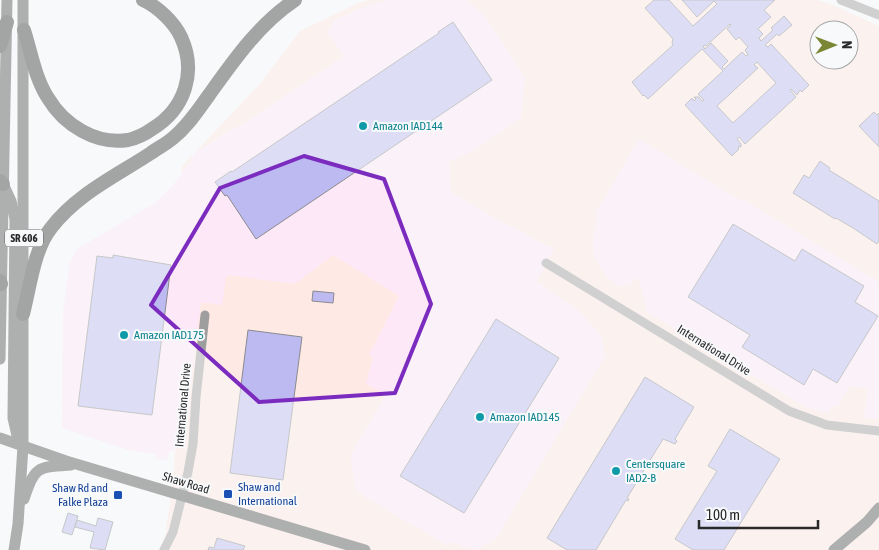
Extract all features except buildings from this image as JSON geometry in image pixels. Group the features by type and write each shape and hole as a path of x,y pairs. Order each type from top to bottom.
{"highway":[{"path":"24,30 38,78 47,97 60,114 74,126 101,139 129,139 144,135 161,124 175,110 183,98 188,82 186,48 177,28 155,7 143,0"},
{"path":"23,314 34,268 43,241 63,213 86,194 172,139 191,120 254,36 272,18 295,0"},
{"path":"0,46 7,22"}],"main road":[{"name":"SR 606","path":"0,359 7,2"},
{"name":"SR 606","path":"14,550 19,515 22,446 23,2"},
{"path":"2,183 11,200 15,219 13,418 18,440 22,446"},
{"name":"Shaw Road","path":"0,438 79,465 365,550"},
{"path":"19,515 30,482 38,470 47,467 79,465"},
{"path":"834,550 867,522 879,508"}],"street":[{"path":"841,0 879,15"},
{"name":"International Drive","path":"546,263 790,412 827,425 879,431"},
{"name":"International Drive","path":"164,550 173,532 193,444 205,315"}],"highlighted area":[{"path":"304,156 384,179 431,304 395,393 259,402 151,305 220,188"}],"shaded area":[{"path":"369,0 818,0 879,26 879,550 158,550 165,538 174,470 185,284 182,166 258,86 300,31 358,3"},
{"path":"389,0 467,0 484,15 525,77 521,118 473,151 449,162 451,192 505,224 554,248 537,282 580,311 602,337 605,356 496,539 476,550 449,542 447,546 356,491 351,454 386,395 366,384 373,357 369,355 399,296 333,255 295,284 228,275 226,277 222,305 201,302 186,421 177,449 169,452 167,460 155,459 156,454 128,450 62,428 63,311 70,262 77,249 156,202 174,184 191,161 192,156 199,150 240,126 344,56 327,33 335,20 361,8"},
{"path":"639,139 879,282 879,413 877,419 864,417 868,389 850,386 837,407 831,406 829,414 806,407 730,362 726,357 724,358 647,312 639,278 632,280 633,283 619,287 605,276 594,255 593,248 597,220 596,212"}],"place":[{"name":"Amazon IAD144","path":"363,126"},
{"name":"Amazon IAD175","path":"124,335"},
{"name":"Amazon IAD145","path":"480,417"},
{"name":"Centersquare IAD2-B","path":"616,471"},
{"name":"Shaw and International","path":"228,494"},
{"name":"Shaw Rd and Falke Plaza","path":"118,495"}]}
